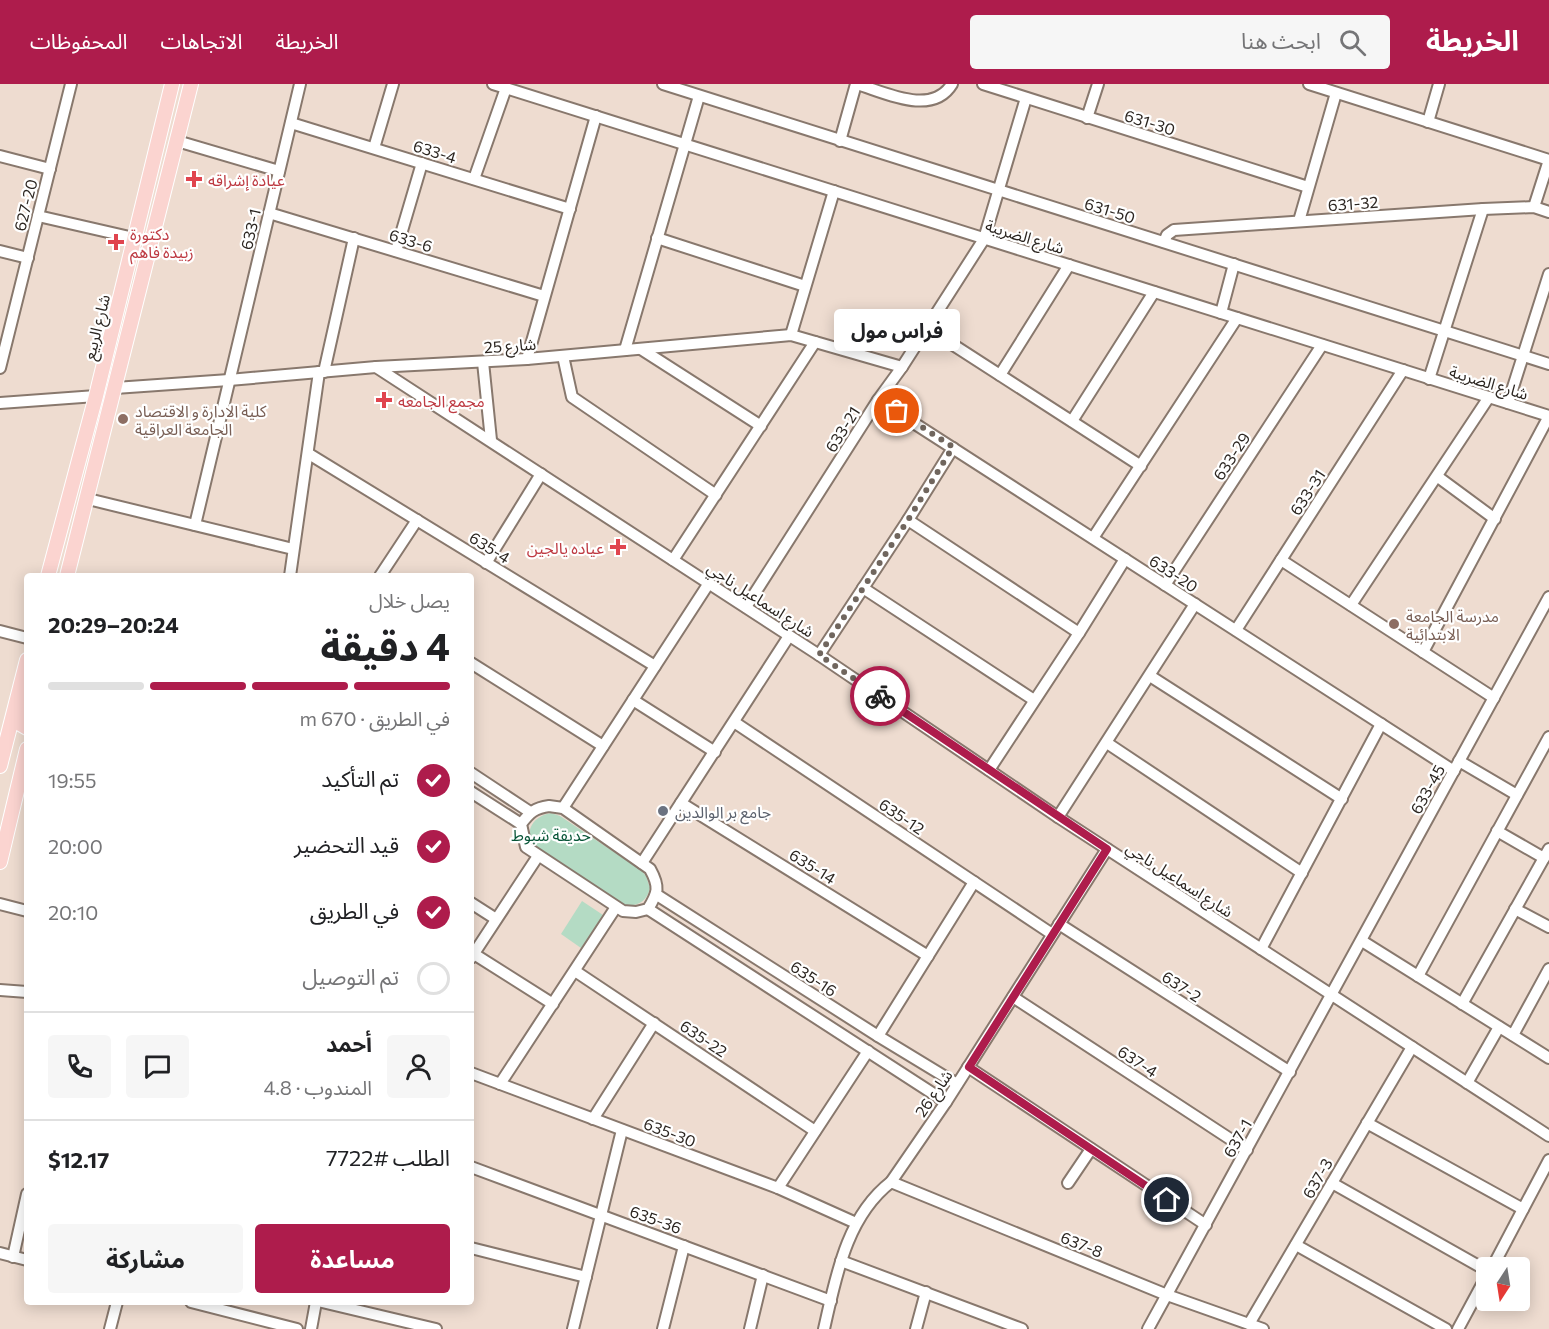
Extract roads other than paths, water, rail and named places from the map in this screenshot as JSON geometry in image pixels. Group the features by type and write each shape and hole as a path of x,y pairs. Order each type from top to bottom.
{"main road":[{"name":"شارع الربيع","path":"49,573 96,396 172,84"},
{"name":"شارع الربيع","path":"68,573 191,84"},
{"path":"119,302 124,312 133,310 136,304"},
{"path":"111,333 116,327 121,327 126,329 128,336"},
{"path":"0,766 24,672"},
{"path":"24,698 20,721 24,726"},
{"path":"6,741 17,745 20,751 10,818"},
{"path":"0,862 24,760"}],"street":[{"name":"627-20","path":"0,368 2,349 28,258 71,84"},
{"name":"633-1","path":"195,525 300,84"},
{"path":"374,148 393,84"},
{"name":"شارع الضريبة","path":"493,84 1549,416"},
{"name":"631-50","path":"663,84 681,87 699,96 840,141 1549,364"},
{"path":"840,141 856,84 924,101 938,98 952,84"},
{"name":"631-30","path":"983,84 1308,187"},
{"path":"1088,118 1098,84"},
{"path":"1309,84 1549,160 1534,207"},
{"path":"1428,122 1439,84"},
{"path":"474,179 506,88"},
{"path":"1299,221 1336,93"},
{"path":"625,350 699,96"},
{"name":"633-21","path":"746,607 878,399 902,367 984,239 1026,98"},
{"path":"526,359 596,116"},
{"name":"633-4","path":"291,123 570,209"},
{"path":"177,141 279,171"},
{"path":"0,156 50,169"},
{"path":"396,251 422,163"},
{"path":"791,335 834,191"},
{"name":"631-32","path":"1164,242 1167,235 1174,230 1483,209 1534,207 1549,212"},
{"path":"1429,379 1446,332 1483,209"},
{"name":"633-6","path":"269,213 544,296"},
{"path":"38,216 134,238"},
{"path":"290,573 322,372 354,238"},
{"path":"657,238 805,286"},
{"path":"0,251 28,258"},
{"path":"1221,313 1234,264"},
{"path":"1000,375 1069,265"},
{"path":"1508,403 1547,289 1549,274"},
{"path":"1072,421 1154,292"},
{"path":"1093,538 1237,318"},
{"path":"927,328 1140,466"},
{"name":"شارع 25","path":"116,388 376,367 526,359 791,335 902,367"},
{"path":"673,560 815,342"},
{"name":"633-29","path":"1165,585 1322,345"},
{"path":"641,349 761,426"},
{"path":"563,356 572,397 716,495"},
{"path":"483,362 491,440"},
{"name":"شارع اسماعيل ناجي","path":"376,367 819,655 1058,817 1549,1136"},
{"name":"633-31","path":"1236,630 1403,370"},
{"path":"0,403 96,396"},
{"path":"1351,605 1490,397"},
{"name":"633-20","path":"878,399 1381,724 1457,766 1517,795"},
{"path":"1423,652 1549,416"},
{"path":"819,655 953,447"},
{"name":"635-4","path":"309,454 655,666"},
{"path":"486,563 541,474"},
{"path":"1438,477 1495,519"},
{"path":"88,499 293,549"},
{"path":"382,573 417,520"},
{"path":"908,520 1078,633"},
{"path":"989,770 1125,559"},
{"path":"1281,560 1494,698"},
{"path":"563,808 709,583"},
{"path":"863,588 1034,700"},
{"name":"633-45","path":"1332,996 1549,597"},
{"path":"1058,817 1195,604"},
{"path":"0,631 24,637"},
{"path":"642,863 789,636"},
{"path":"474,665 603,746"},
{"path":"1150,676 1342,800"},
{"path":"633,700 715,752"},
{"name":"635-12","path":"734,722 974,882 1056,929"},
{"path":"1261,949 1381,724"},
{"path":"1418,976 1549,737"},
{"path":"1107,744 1302,873"},
{"path":"474,775 530,812"},
{"path":"474,794 521,824 526,847 623,911 636,912 648,909 657,894 650,869 563,808 549,806 538,808 530,812 521,824"},
{"name":"635-14","path":"681,803 928,956"},
{"path":"1462,1004 1547,854 1497,831"},
{"name":"شارع 26","path":"824,1329 841,1261 856,1222 882,1189 891,1182 946,1102 1107,849"},
{"path":"474,953 538,856"},
{"path":"878,1036 974,882"},
{"name":"635-16","path":"657,894 957,1084"},
{"path":"0,904 24,909"},
{"path":"474,905 496,919"},
{"path":"500,1084 616,907"},
{"name":"635-16","path":"648,909 946,1102"},
{"path":"1515,909 1549,927"},
{"name":"637-2","path":"1056,929 1290,1072"},
{"path":"1362,941 1549,1058"},
{"path":"474,957 553,1004"},
{"path":"1513,1035 1549,969"},
{"name":"635-22","path":"575,970 815,1131"},
{"path":"0,990 24,992"},
{"name":"637-1","path":"1148,1329 1332,996"},
{"name":"637-4","path":"1013,997 1247,1150"},
{"path":"593,1119 654,1023"},
{"path":"1467,1083 1499,1026"},
{"name":"637-3","path":"1249,1324 1412,1047"},
{"path":"778,1188 868,1051"},
{"path":"969,1067 1206,1225"},
{"name":"635-30","path":"474,1074 778,1188 856,1222"},
{"path":"1367,1123 1523,1209"},
{"path":"573,1329 622,1130"},
{"path":"1068,1183 1091,1149"},
{"path":"1497,1257 1549,1160"},
{"name":"635-36","path":"474,1168 831,1301"},
{"name":"637-8","path":"891,1182 1167,1295 1263,1329"},
{"path":"1332,1183 1476,1264"},
{"path":"13,1257 24,1208"},
{"path":"1296,1245 1446,1329"},
{"path":"663,1329 684,1246"},
{"path":"474,1249 586,1277"},
{"path":"0,1253 24,1259"},
{"path":"841,1261 926,1292 1004,1326 1022,1329"},
{"path":"750,1329 763,1275"},
{"path":"916,1329 926,1292"},
{"path":"1458,1329 1476,1296"},
{"path":"110,1329 116,1305"},
{"path":"212,1305 297,1329"},
{"path":"311,1329 315,1305"},
{"path":"335,1305 436,1329"}],"place":[{"name":"عيادة إشراقه","path":"194,179"},
{"name":"دكتورة زبيدة فاهم","path":"116,242"},
{"name":"مجمع الجامعه","path":"384,400"},
{"name":"فراس مول","path":"897,411"},
{"name":"كلية الادارة و الاقتصاد الجامعة العراقية","path":"123,419"},
{"name":"عياده يالجين","path":"618,547"},
{"name":"مدرسة الجامعة الابتدائية","path":"1394,624"},
{"name":"جامع بر الوالدين","path":"663,811"}],"park label":[{"name":"حديقة شبوط","path":"551,834"}]}
